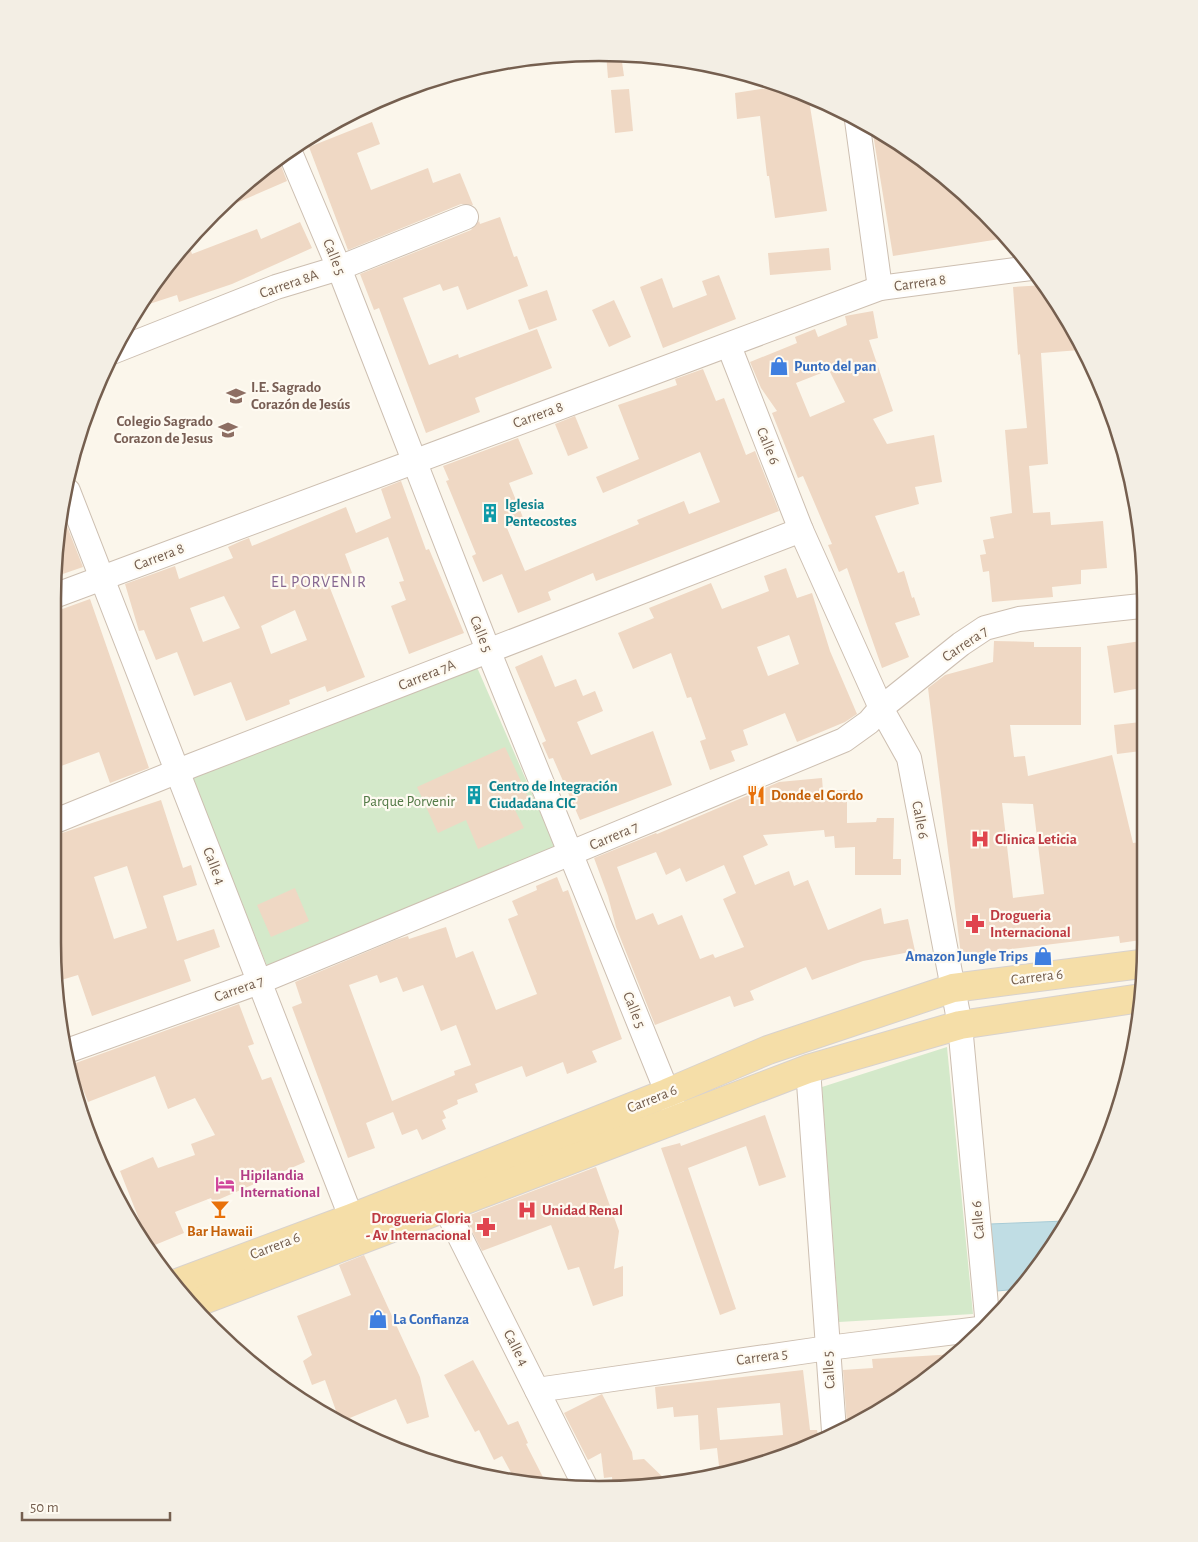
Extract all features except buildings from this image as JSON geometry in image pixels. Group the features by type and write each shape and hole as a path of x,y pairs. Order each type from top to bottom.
{"main road":[{"name":"Carrera 6","path":"198,1302 356,1229 768,1050 953,988 1136,965"},
{"name":"Carrera 6","path":"182,1282 356,1229 446,1209 677,1118 808,1069 960,1025 1134,999"}],"street":[{"path":"858,128 880,288"},
{"name":"Calle 5","path":"292,158 338,268 412,461 677,1118"},
{"name":"Carrera 8A","path":"124,347 276,287 338,268 466,217"},
{"name":"Carrera 8","path":"61,593 412,461 729,346 880,288 1024,269"},
{"name":"Calle 6","path":"729,346 802,530 881,708 908,758 960,1025 986,1316"},
{"name":"Calle 4","path":"71,499 356,1229"},
{"name":"Carrera 7A","path":"61,819 177,771 802,530"},
{"name":"Carrera 7","path":"72,1050 259,982 844,740 869,722 881,708 961,644 985,628 1019,619 1137,606"},
{"name":"Calle 5","path":"808,1069 834,1427"},
{"name":"Calle 4","path":"446,1209 582,1481"},
{"name":"Carrera 5","path":"538,1390 973,1329"}],"green space":[{"name":"Parque Porvenir","path":"476,665 557,851 267,966 192,778"},
{"path":"947,1047 973,1314 839,1322 822,1087"}],"water":[{"path":"1059,1221 1026,1270 1010,1290 997,1291 990,1224"}],"place":[{"name":"Punto del pan","path":"779,366"},
{"name":"I.E. Sagrado Corazón de Jesús","path":"236,396"},
{"name":"Colegio Sagrado Corazon de Jesus","path":"228,430"},
{"name":"Iglesia Pentecostes","path":"490,513"},
{"name":"Centro de Integración Ciudadana CIC","path":"474,795"},
{"name":"Donde el Gordo","path":"756,795"},
{"name":"Clinica Leticia","path":"980,839"},
{"name":"Drogueria Internacional","path":"975,924"},
{"name":"Amazon Jungle Trips","path":"1043,956"},
{"name":"Hipilandia International","path":"225,1184"},
{"name":"Bar Hawaii","path":"220,1209"},
{"name":"Unidad Renal","path":"527,1210"},
{"name":"Drogueria Gloria - Av Internacional","path":"486,1227"},
{"name":"La Confianza","path":"378,1319"}],"district":[{"name":"EL PORVENIR","path":"319,582"}]}
